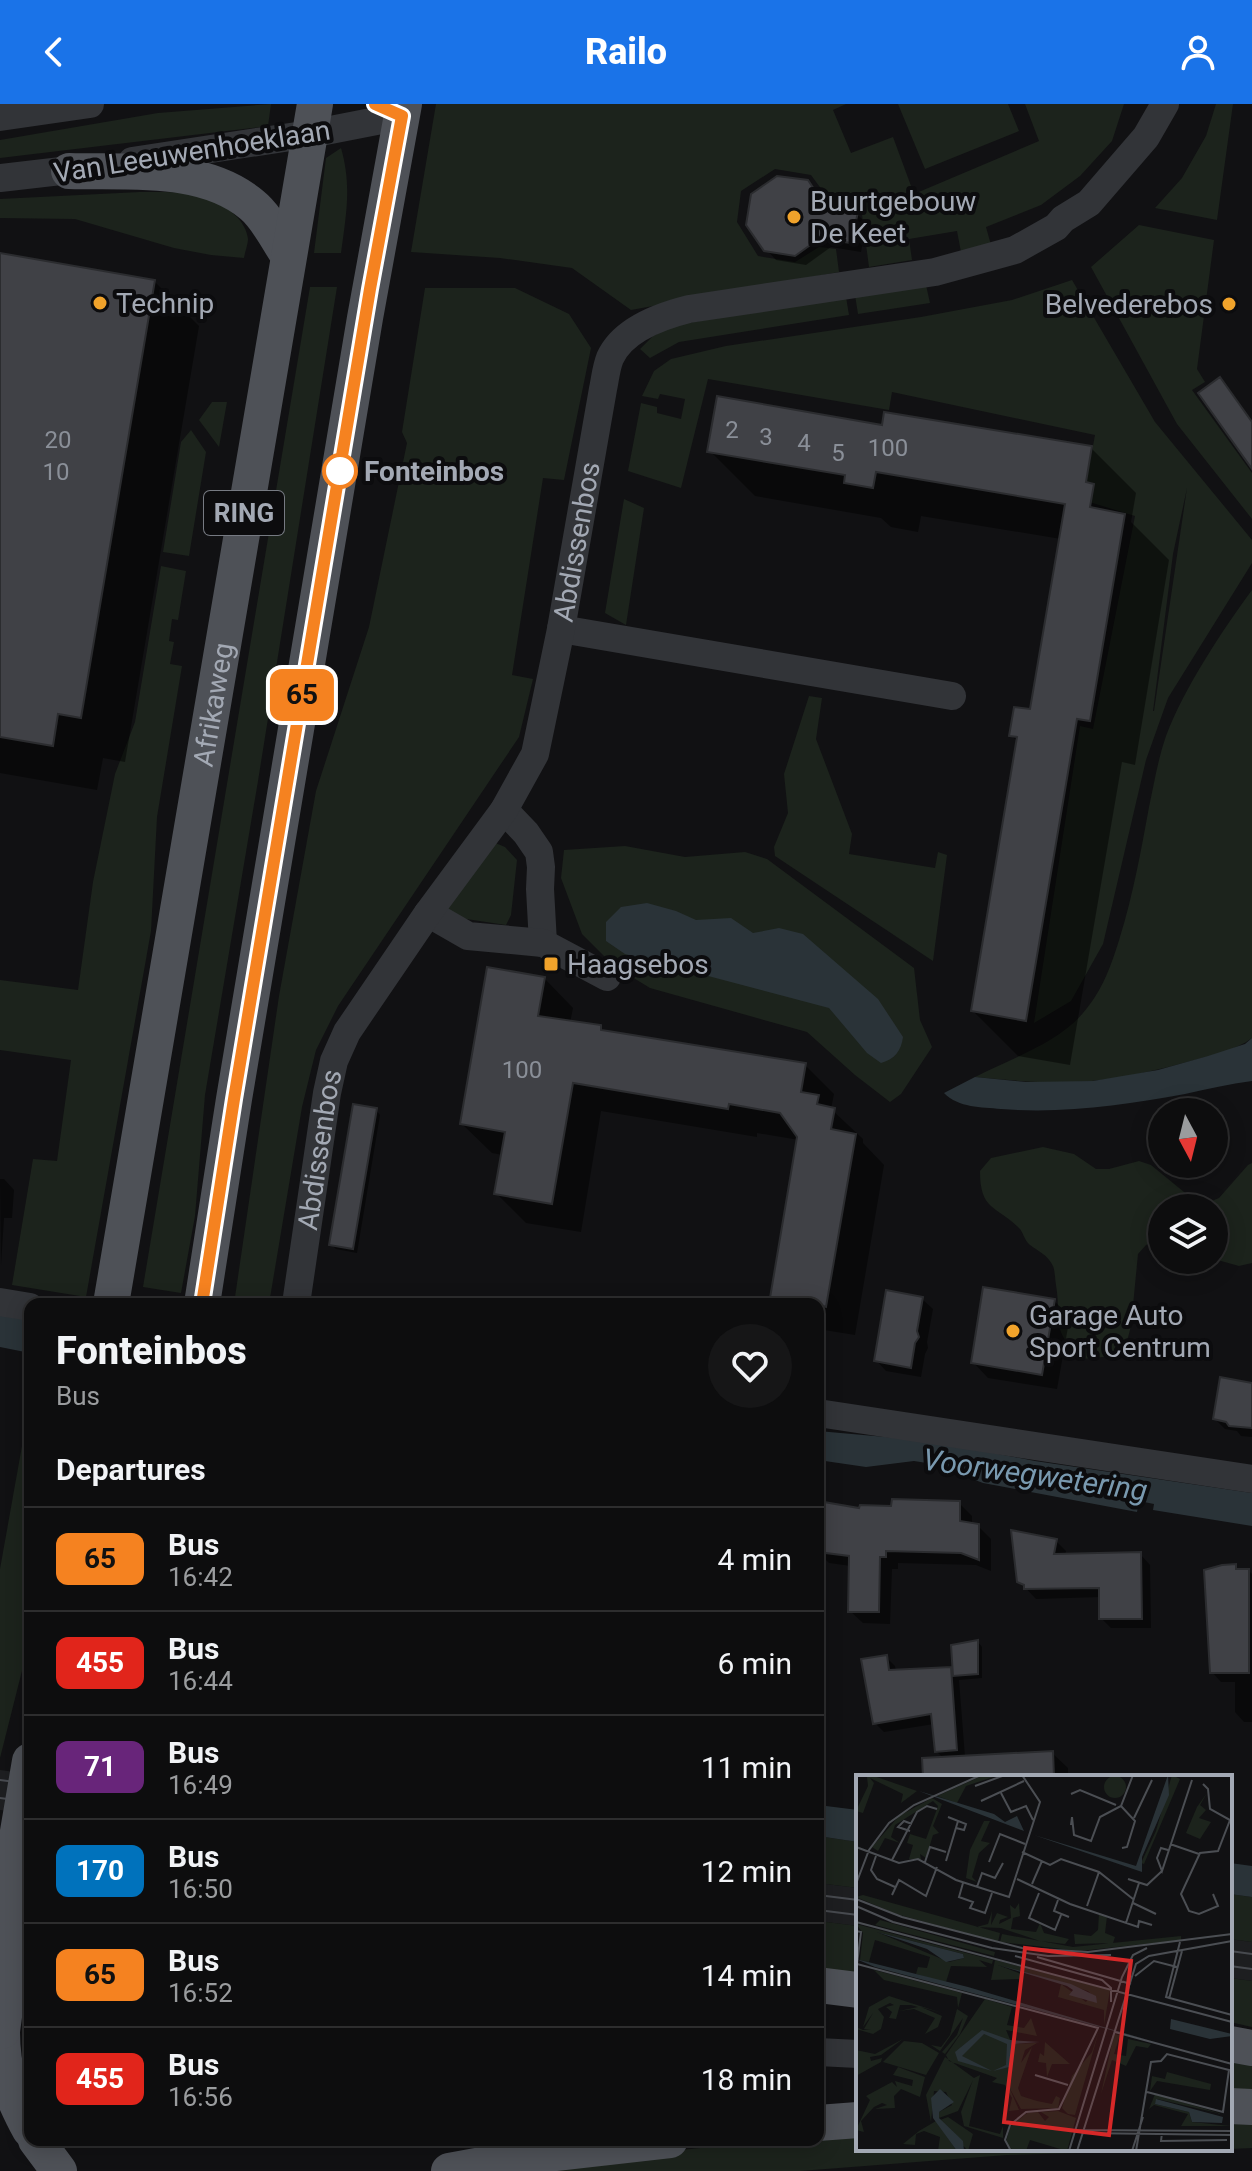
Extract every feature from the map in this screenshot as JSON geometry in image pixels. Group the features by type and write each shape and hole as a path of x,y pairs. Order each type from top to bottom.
{"main road":[{"path":"203,1298 370,289 393,108"},
{"name":"Afrikaweg","path":"112,1298 312,119"},
{"path":"69,171 182,175 216,183 253,206 288,255"},
{"path":"0,1905 14,1855 24,1796"},
{"path":"14,1855 17,1920 2,2031 2,2056 7,2082 24,2119"},
{"path":"824,1986 856,1990"},
{"path":"1232,2044 1252,2048"},
{"path":"1232,2106 1252,2107"},
{"path":"824,2123 856,2120"},
{"path":"20,2171 31,2146"},
{"path":"39,2146 59,2171"},
{"path":"449,2171 530,2156 618,2146"}],"street":[{"path":"0,117 90,104"},
{"name":"Abdissenbos","path":"297,1298 334,1061 347,1032 428,913 504,810 535,754 561,629 603,389 611,358 623,340 660,317 689,309 935,272 1015,250 1056,227 1089,203 1146,137 1165,104"},
{"name":"Van Leeuwenhoeklaan","path":"0,178 69,171 312,119 393,108"},
{"path":"561,629 952,696"},
{"path":"504,810 539,852 543,943"},
{"path":"428,913 468,936 543,943 607,977"},
{"path":"0,1302 24,1306"},
{"path":"824,1414 1252,1479"},
{"path":"0,1905 24,1910"},
{"path":"824,2052 856,2054"}],"shaded area":[{"path":"271,104 268,126 0,158 0,140 158,113"},
{"path":"436,104 846,104 833,110 851,153 893,137 914,194 1039,141 1025,104 1124,104 1112,141 1080,176 1041,205 986,227 991,245 961,252 957,231 909,239 912,260 869,267 861,207 830,201 811,175 775,169 741,191 737,222 758,256 795,262 819,247 836,249 839,272 631,310 572,268 500,258 411,252"},
{"path":"898,104 1008,104 1019,131 925,169"},
{"path":"1216,104 1233,104 1217,220 1155,208 1182,178 1206,136"},
{"path":"341,148 347,188 341,253 314,253 326,158"},
{"path":"140,192 191,194 215,201 244,226 248,241 244,258 174,248 75,219 0,218 0,199"},
{"path":"1139,225 1214,240 1197,369 1205,382 1192,390 1252,473 1252,519 1177,424 1091,267"},
{"path":"1072,280 1155,422 1252,540 1252,563 1168,698 1146,760 1103,944 1071,1001 1034,1023 1080,726 1093,729 1135,516 1083,500 1095,435 892,392 889,410 708,379 681,488 628,471 641,403 657,407 657,413 681,419 685,399 660,394 658,399 642,396 654,371 671,359 726,346 1012,300","holes":["1187,488 1154,711 1173,554"]},
{"path":"926,285 930,303 858,314 855,295"},
{"path":"310,287 337,287 205,1095 195,1216 181,1293 143,1287"},
{"path":"425,288 515,288 569,314 591,348 564,480 543,478 512,675 533,679 519,737 338,1006 316,1050 302,1107 270,1298 235,1298 279,996 316,791 369,627 407,443 402,432"},
{"path":"846,297 849,315 679,342 650,358 640,349 653,336 675,325"},
{"path":"212,402 227,402 219,447 199,420"},
{"path":"191,430 206,452 189,556 163,552 181,442"},
{"path":"624,499 644,508 626,625 605,613"},
{"path":"161,566 186,571 178,620 172,619 169,641 174,642 170,664 182,666 157,817 151,931 86,1297 12,1285 33,1159 57,1161 71,1060 0,1050 0,980 78,990 93,882 115,774 135,722"},
{"path":"1252,590 1252,1038 1232,1049 1209,1056 1105,1080 1048,1082 975,1077 1033,1050 1073,1024 1101,986 1129,905 1166,736 1193,680"},
{"path":"809,696 822,698 816,739 852,834 849,854 935,868 938,852 947,855 933,961 775,856 774,847 788,813 784,774"},
{"path":"493,842 505,847 517,860 511,915 506,925 440,915"},
{"path":"625,846 685,857 745,852 767,859 914,968 920,1020 932,1047 901,1094 890,1102 807,1032 650,988 614,966 582,934 561,878 564,850"},
{"path":"1043,1147 1074,1154 1096,1169 1139,1161 1148,1164 1148,1178 1167,1178 1186,1194 1148,1194 1148,1244 1138,1254 1131,1326 1126,1345 1114,1356 1081,1359 1065,1340 1059,1324 1055,1273 1051,1262 1028,1243 1012,1221 991,1206 983,1194 980,1171 991,1158"},
{"path":"1252,1163 1252,1263 1239,1266 1228,1263 1228,1194 1223,1194"},
{"path":"24,1435 24,1663 0,1758 0,1569"},
{"path":"0,1770 24,1773 24,1812 0,1810"},
{"path":"824,1837 856,1842 856,1888 824,1884"},
{"path":"824,1884 856,1888 856,1926 824,1922"},
{"path":"1232,1894 1252,1897 1252,1942 1232,1939"},
{"path":"824,1922 856,1926 856,1978 824,1975"},
{"path":"1232,1939 1252,1942 1252,1981 1232,1978"},
{"path":"1232,1978 1252,1981 1252,2027 1232,2022"},
{"path":"1232,2062 1252,2063 1252,2097 1232,2094"},
{"path":"1232,2116 1252,2116 1252,2148 1232,2149"},
{"path":"856,2134 856,2151 1148,2151 1007,2155 800,2171 549,2171 695,2149 824,2146 824,2138"}],"water":[{"path":"647,903 696,920 731,918 753,933 779,928 803,934 878,999 903,1037 899,1050 894,1057 881,1063 867,1053 829,1008 625,954 606,941 606,922 621,907"},
{"path":"1252,1038 1252,1081 1148,1098 1140,1102 1094,1108 1024,1110 971,1106 956,1102 944,1093 975,1077 1026,1082 1093,1081 1158,1070 1245,1044"},
{"path":"0,1311 24,1314 24,1352 0,1347"},
{"name":"Voorwegwetering","path":"824,1432 931,1441 1035,1461 1252,1493 1252,1526 1153,1510 1154,1504 1139,1501 1137,1512 983,1483 933,1464 914,1461 866,1467 824,1461"},
{"path":"824,1806 856,1810 856,1842 824,1837"},
{"path":"1232,1863 1252,1866 1252,1897 1232,1894"}],"building":[{"name":"Buurtgebouw De Keet","path":"777,176 808,180 825,206 858,212 851,243 820,238 795,256 764,251 746,225 751,194"},
{"path":"0,253 155,280 81,718 58,714 53,746 0,737"},
{"path":"1220,377 1252,422 1252,469 1198,393"},
{"path":"717,396 882,425 884,412 1092,446 1086,482 1094,484 1090,507 1125,514 1090,721 1077,719 1026,1021 971,1011 1017,737 1009,736 1014,707 1030,709 1065,504 876,472 873,488 844,483 845,475 707,452"},
{"path":"487,967 545,977 538,1016 601,1025 601,1030 806,1063 801,1092 819,1095 817,1104 835,1108 831,1129 856,1134 826,1307 824,1298 770,1298 797,1137 780,1113 729,1104 728,1109 573,1083 552,1204 494,1194 505,1132 460,1124"},
{"path":"353,1104 377,1108 353,1249 329,1245"},
{"name":"Garage Auto Sport Centrum","path":"983,1287 1055,1299 1042,1375 971,1363"},
{"path":"886,1290 923,1297 917,1331 919,1337 911,1368 874,1361"},
{"path":"1220,1377 1252,1383 1252,1428 1229,1426 1226,1422 1213,1419"},
{"path":"892,1499 960,1501 960,1521 979,1524 979,1560 961,1553 886,1551 886,1557 880,1557 879,1612 848,1612 849,1556 824,1553 824,1502 859,1508 860,1505 891,1506"},
{"path":"1011,1530 1057,1539 1054,1554 1141,1552 1142,1619 1099,1619 1099,1588 1024,1589 1024,1585 1017,1582"},
{"path":"1236,1564 1236,1569 1249,1569 1249,1673 1210,1673 1204,1570"},
{"path":"978,1640 978,1674 953,1676 951,1645"},
{"path":"887,1655 889,1670 951,1667 957,1750 935,1752 931,1714 873,1724 861,1659"},
{"path":"1053,1751 1054,1775 923,1775 922,1758"}],"tram line":[{"path":"0,1780 24,1783"},
{"path":"0,1798 24,1801"},
{"path":"824,1896 856,1900"},
{"path":"824,1911 856,1915"},
{"path":"1232,1951 1252,1954"},
{"path":"1232,1966 1252,1969"}],"bus line":[{"name":"65","path":"203,1298 370,289 402,116 375,104"}],"place":[{"name":"Buurtgebouw De Keet","path":"794,217"},
{"name":"Technip","path":"100,303"},
{"name":"Belvederebos","path":"1229,304"},
{"name":"Fonteinbos","path":"340,471"},
{"name":"Haagsebos","path":"551,964"},
{"name":"Garage Auto Sport Centrum","path":"1013,1331"}]}
